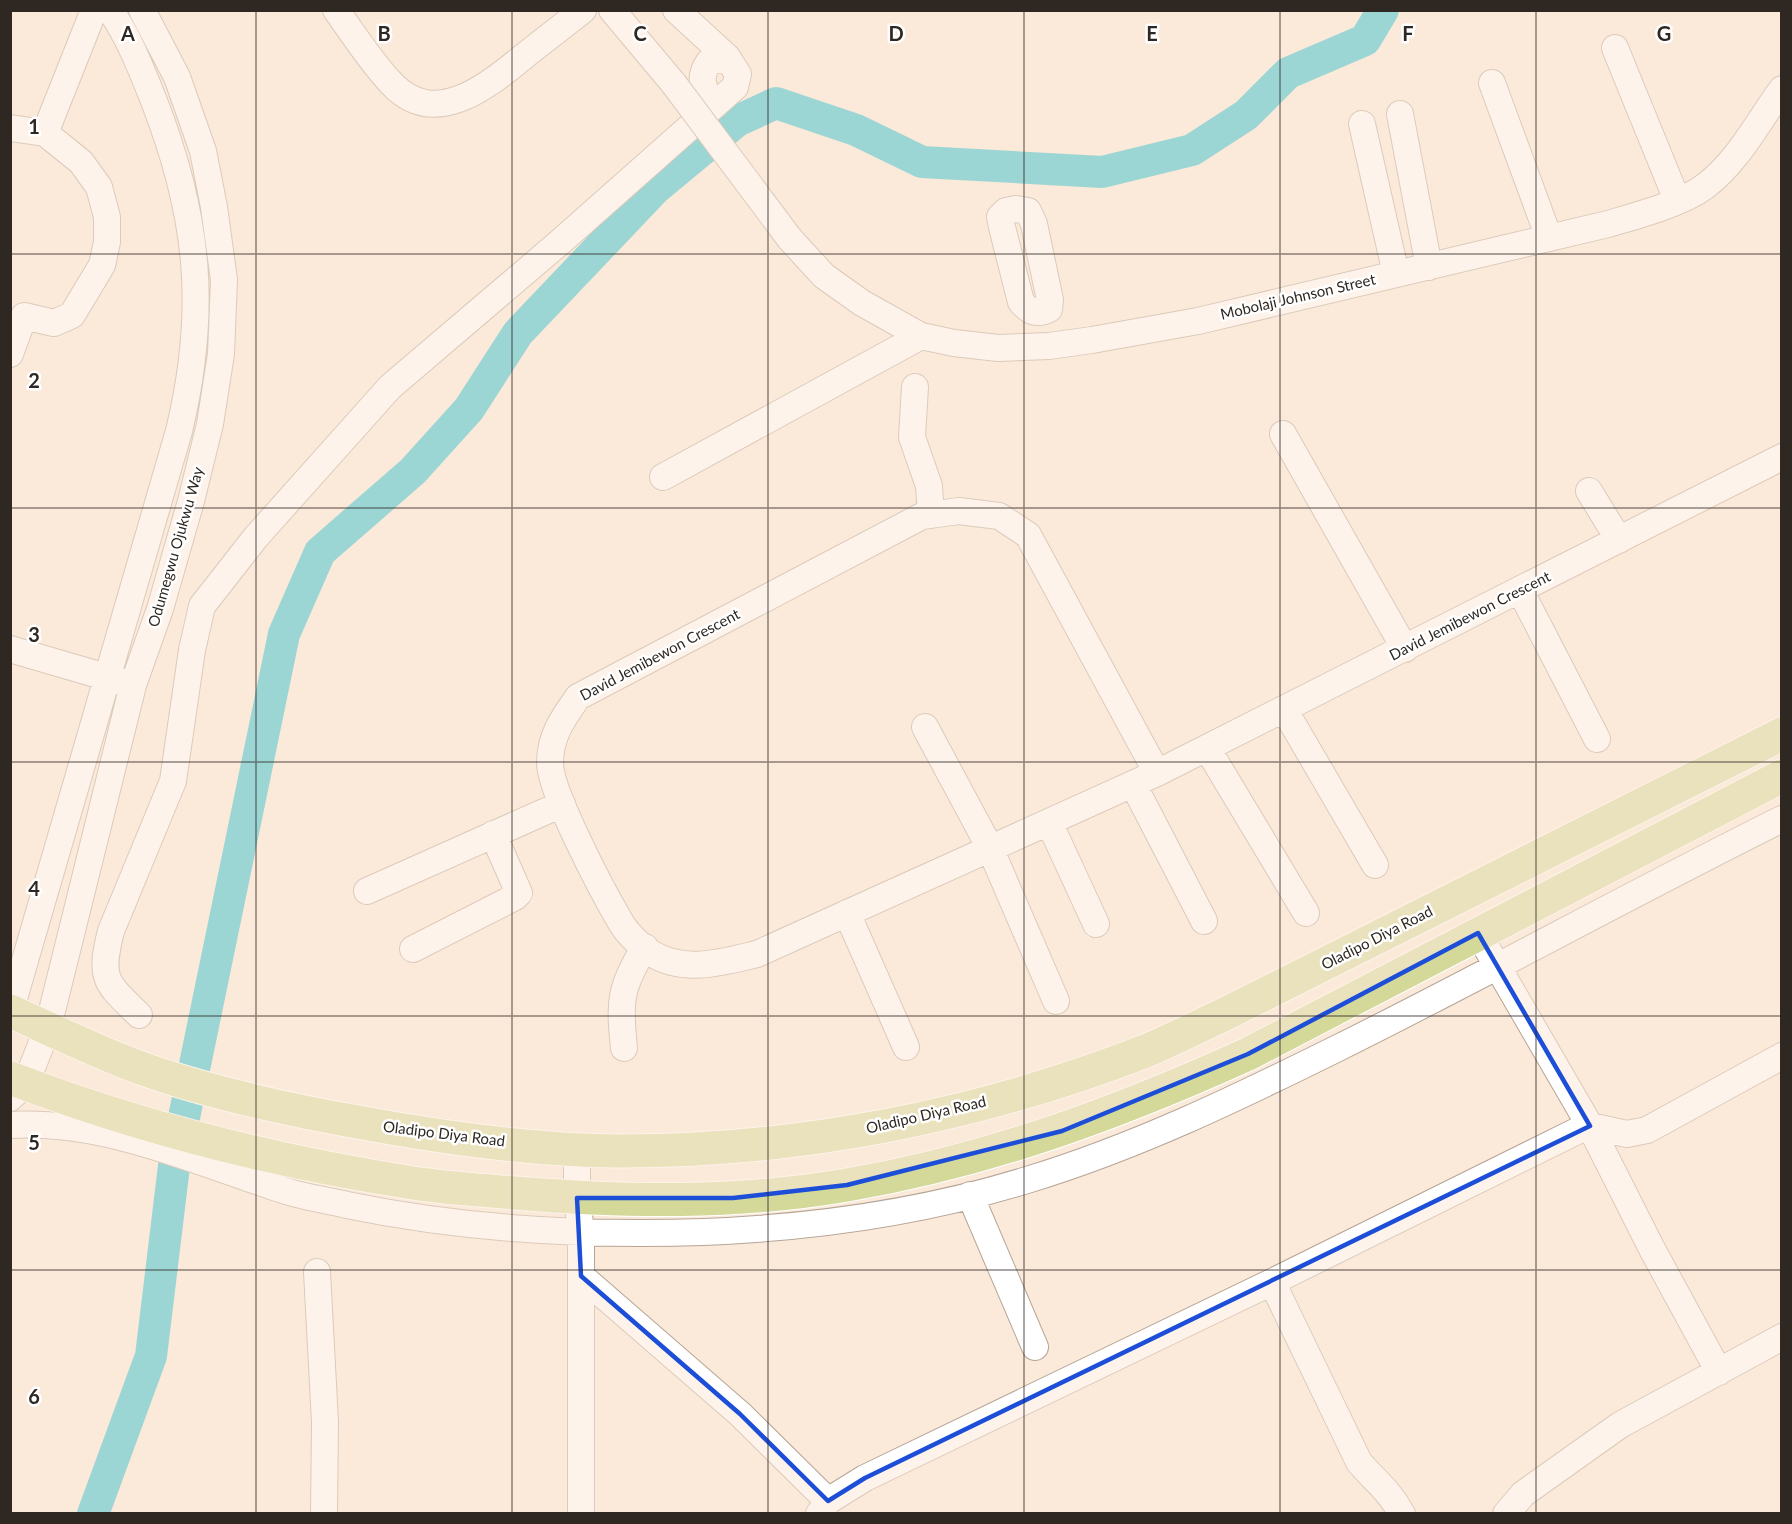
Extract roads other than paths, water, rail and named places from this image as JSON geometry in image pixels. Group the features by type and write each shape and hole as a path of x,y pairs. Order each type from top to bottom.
{"main road":[{"name":"Oladipo Diya Road","path":"11,1012 138,1067 281,1109 421,1134 612,1151 725,1148 838,1135 950,1112 1046,1086 1145,1051 1223,1015 1782,734"},
{"path":"16,1086 125,1126 264,1169 577,1198 733,1198 846,1185 961,1160 1062,1131 1160,1094 1248,1054 1782,776"}],"street":[{"path":"45,133 94,10"},
{"name":"Odumegwu Ojukwu Way","path":"11,1012 179,431 191,380 197,321 194,249 183,190 166,131 144,74 110,10"},
{"name":"Odumegwu Ojukwu Way","path":"16,1086 48,1027 133,685 160,609 210,424 221,354 224,280 214,207 203,151 177,77 141,10"},
{"path":"336,10 393,85 416,100 440,104 464,99 492,83 583,10"},
{"name":"Mobolaji Johnson Street","path":"612,10 674,84 790,239 824,276 862,303 921,336 954,343 998,348 1049,346 1198,321 1608,224 1702,189 1726,168 1782,89"},
{"path":"139,1015 111,987 103,968 111,930 173,781 192,650 202,606 256,537 390,387 559,243 737,82 738,74 727,57 676,10"},
{"path":"1615,48 1677,200"},
{"path":"1492,83 1549,238"},
{"path":"1400,114 1429,267"},
{"path":"1362,124 1396,274"},
{"path":"10,128 45,133 81,162 99,187 107,217 107,242 102,265 72,315 54,323 17,314 10,354"},
{"path":"1041,313 1049,346"},
{"path":"663,477 921,336"},
{"path":"915,387 912,437 929,486 931,515"},
{"path":"1283,434 1405,649"},
{"name":"David Jemibewon Crescent","path":"1156,773 1028,535 999,516 959,511 922,516 578,697 556,728 550,763 562,804 621,923 651,953 678,963 707,966 757,954 1156,773 1405,649 1782,456"},
{"path":"1589,490 1619,540"},
{"path":"1520,590 1597,739"},
{"path":"160,609 202,606"},
{"path":"10,649 133,685"},
{"path":"1284,709 1375,865"},
{"path":"925,727 990,849 1056,1001"},
{"path":"1207,748 1306,913"},
{"path":"1133,784 1204,921"},
{"path":"367,891 562,804"},
{"path":"264,1169 284,1191 414,1219 581,1232 799,1226 892,1212 970,1195 1023,1181 1109,1153 1165,1131 1245,1094 1782,819"},
{"path":"1049,822 1096,924"},
{"path":"413,949 519,893 493,834"},
{"path":"847,913 906,1047"},
{"path":"1478,933 1590,1126 1652,1249 1719,1372"},
{"path":"624,1048 621,1017 622,992 627,975 645,947"},
{"path":"581,1276 740,1414 823,1507 865,1478 1272,1282 1579,1130 1590,1126 1627,1134 1647,1130 1782,1056"},
{"path":"10,1125 125,1126"},
{"path":"577,1148 577,1198 581,1232 581,1514"},
{"path":"970,1195 1035,1347"},
{"path":"317,1272 325,1422 324,1514"},
{"path":"1272,1282 1359,1462 1371,1476 1384,1485 1402,1514"},
{"path":"1506,1514 1523,1494 1620,1425 1782,1337"}],"waterway":[{"path":"93,1514 151,1356 174,1166 284,634 320,552 413,471 469,409 518,333 655,189 737,121 776,103 856,130 922,162 1102,172 1192,150 1246,115 1288,73 1365,40 1383,10"}]}
